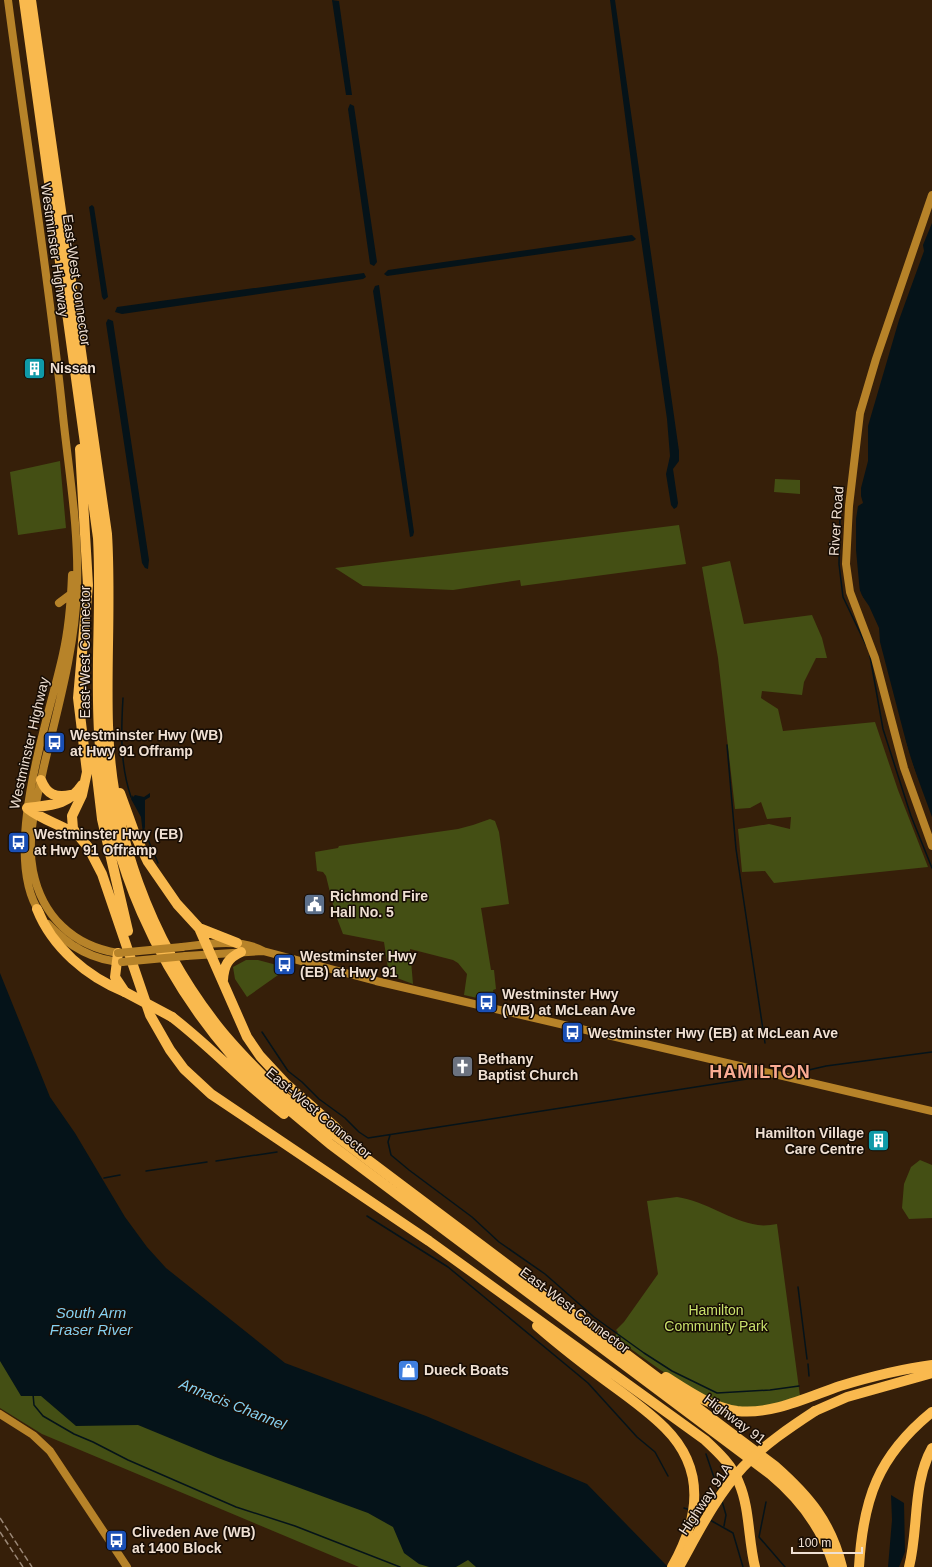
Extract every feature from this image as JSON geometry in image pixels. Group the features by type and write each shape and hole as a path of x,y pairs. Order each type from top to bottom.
{"highway":[{"name":"East-West Connector","path":"24,0 79,391 98,538 100,573 97,685 100,748 110,813 128,879 151,934 168,966 190,1001 225,1047 277,1100 330,1144 747,1456"},
{"name":"East-West Connector","path":"31,0 107,534 109,565 108,724 110,761 118,815 136,878 154,922 187,983 216,1024 238,1050 283,1096 580,1319"},
{"path":"79,391 79,438 88,585 78,698 87,772 82,795 72,816 73,829 92,852 102,874 139,986 150,1015 160,1033 184,1069 211,1094 429,1241 705,1440 724,1459 739,1481 743,1492 755,1567"},
{"path":"97,685 93,724 102,819 125,923 160,1033"},
{"path":"110,761 125,810 148,862 177,904 199,928 240,1025 260,1056 285,1083 334,1126 359,1153"},
{"path":"33,810 58,804 75,794 83,783 87,772"},
{"path":"41,780 44,787 55,796 60,798 75,794"},
{"path":"33,810 77,835"},
{"path":"37,908 41,920 50,934 70,957 100,980 172,1018 202,1042 263,1098 284,1114 330,1144"},
{"path":"199,928 239,948 226,963 223,982"},
{"path":"119,959 116,977 125,992"},
{"path":"494,1288 556,1342 646,1411 666,1428 680,1446 693,1479 695,1503 688,1535 672,1567"},
{"path":"580,1319 689,1391 721,1407 737,1411 762,1411 786,1405 883,1374 932,1365"},
{"name":"Highway 91","path":"580,1319 792,1481 806,1494 831,1533 842,1567"},
{"name":"Highway 91A","path":"679,1567 708,1516 742,1468 781,1433 815,1411 847,1397 932,1373"},
{"path":"859,1567 865,1512 873,1487 883,1465 914,1426 932,1412"},
{"path":"909,1567 914,1547 921,1474 932,1448"},
{"name":"Highway 91","path":"747,1456 770,1474 798,1500 822,1534 834,1567"}],"main road":[{"name":"Westminster Highway","path":"8,0 45,268 77,547 77,588 74,632 41,780 33,810 22,841 22,856 28,887 37,908 58,935 69,944 92,956 119,959 186,956 209,949"},
{"name":"River Road","path":"932,195 876,359 860,413 849,506 846,564 850,592 875,658 904,768 932,846"},
{"name":"Westminster Highway","path":"72,504 70,515 70,610 64,652 41,738 33,810 31,862 36,882 46,905 64,929 81,941 119,959 182,947 209,949 239,948 254,945 262,951 284,955 376,981 932,1111"},
{"path":"70,610 59,603 71,594"},
{"path":"0,1414 33,1435 50,1451 127,1567"}],"green space":[{"path":"60,461 66,528 18,535 10,472"},
{"path":"775,479 800,480 800,494 774,492"},
{"path":"679,525 686,564 521,586 520,580 453,590 363,586 335,568"},
{"path":"730,561 744,624 812,615 822,638 827,658 816,658 804,682 802,695 762,691 761,698 778,709 783,731 875,722 898,790 928,867 774,883 765,871 742,872 738,829 769,824 790,829 791,817 767,819 761,802 750,808 735,809 718,658 702,567"},
{"path":"490,819 495,821 499,832 509,904 481,908 491,970 494,970 496,989 493,990 495,1002 464,995 467,974 458,963 453,960 410,949 413,984 389,975 384,942 343,934 335,913 326,876 323,872 317,871 315,852 338,848 339,846 458,829"},
{"path":"246,960 258,960 288,968 247,997 235,979 233,967"},
{"path":"920,1160 932,1165 932,1218 909,1219 902,1208 904,1184 911,1167"},
{"name":"Hamilton Community Park","path":"677,1197 698,1202 748,1223 758,1225 777,1224 800,1396 782,1402 750,1408 733,1406 716,1401 679,1382 614,1337 618,1332 616,1330 624,1322 658,1274 647,1201"},
{"path":"0,1313 380,1506 462,1556 484,1567 359,1567 42,1434 0,1408"}],"water":[{"path":"332,0 339,1 352,95 346,95"},
{"path":"610,0 615,0 679,451 679,461 673,469 678,503 677,507 674,509 671,505 666,474 670,456 667,419 641,239"},
{"path":"350,104 354,106 377,262 374,266 370,264 348,109"},
{"path":"92,205 94,207 108,297 104,300 102,297 89,207"},
{"path":"932,215 932,825 904,736 870,614 855,579 853,539 857,500 866,460 866,427 875,386"},
{"path":"632,235 636,239 633,241 387,276 384,274 388,270"},
{"path":"364,273 366,277 363,279 122,314 115,312 117,307"},
{"path":"379,285 414,532 413,536 410,537 373,291 375,286"},
{"path":"108,319 113,321 149,560 148,569 145,568 142,563 106,323"},
{"path":"150,793 150,797 145,800 145,827 143,834 141,817 131,799 132,795 133,797 135,795 144,797"},
{"name":"South Arm Fraser River","path":"0,973 50,1097 75,1133 125,1217 147,1247 166,1268 285,1363 426,1416 587,1484 668,1567 476,1567 468,1560 456,1567 429,1567 419,1564 404,1553 393,1527 368,1513 218,1458 138,1425 76,1426 41,1396 21,1396 0,1361"},
{"path":"891,1495 904,1503 905,1552 899,1567 888,1567 892,1520"}],"pier":[{"path":"932,213 932,223 923,245 924,251 899,320 868,426 868,461 861,488 863,503 858,506 856,519 856,550 860,593 869,606 879,628 880,642 910,757 932,817 932,827 902,736 868,615 853,580 851,539 855,499 864,459 864,426 873,385"}],"waterway":[{"path":"842,495 839,564 843,597 866,645"},
{"path":"870,656 883,729 911,816 932,868"},
{"path":"123,698 122,748 127,785 131,797"},
{"path":"727,745 736,849 765,1043"},
{"path":"144,830 158,863"},
{"path":"262,1032 288,1071 302,1082 319,1099 345,1118 359,1132 368,1138 747,1079"},
{"path":"800,1072 826,1066 932,1052"},
{"path":"390,1135 388,1142 391,1155 472,1217 499,1242 545,1274 594,1317 672,1371 717,1393 770,1390 799,1386"},
{"path":"216,1161 277,1152"},
{"path":"146,1171 207,1162"},
{"path":"104,1178 120,1175"},
{"path":"367,1216 448,1267 588,1383 637,1437 655,1452 668,1476"},
{"path":"798,1287 807,1359"},
{"path":"808,1364 809,1376"},
{"path":"33,1394 34,1405 43,1416 74,1434 128,1460 236,1507 295,1526 400,1567"},
{"path":"706,1454 719,1492"},
{"path":"722,1501 726,1515 724,1526"},
{"path":"766,1502 759,1537 785,1567"},
{"path":"684,1508 690,1510"},
{"path":"710,1520 733,1533 743,1567"}],"railway":[{"path":"0,1518 32,1567"},
{"path":"0,1532 23,1567"}],"place":[{"name":"Nissan","path":"34,368"},
{"name":"Westminster Hwy (WB) at Hwy 91 Offramp","path":"54,743"},
{"name":"Westminster Hwy (EB) at Hwy 91 Offramp","path":"18,842"},
{"name":"Richmond Fire Hall No. 5","path":"314,904"},
{"name":"Westminster Hwy (EB) at Hwy 91","path":"284,964"},
{"name":"Westminster Hwy (WB) at McLean Ave","path":"487,1002"},
{"name":"Westminster Hwy (EB) at McLean Ave","path":"573,1033"},
{"name":"Bethany Baptist Church","path":"463,1067"},
{"name":"Hamilton Village Care Centre","path":"879,1141"},
{"name":"Dueck Boats","path":"408,1370"},
{"name":"Cliveden Ave (WB) at 1400 Block","path":"117,1540"}],"district":[{"name":"HAMILTON","path":"760,1072"}],"water label":[{"name":"Annacis Channel","path":"233,1404"}]}
